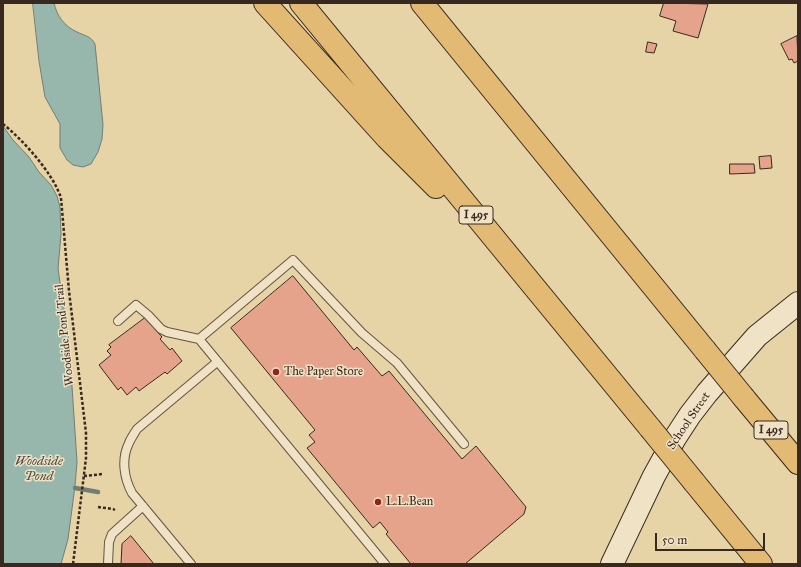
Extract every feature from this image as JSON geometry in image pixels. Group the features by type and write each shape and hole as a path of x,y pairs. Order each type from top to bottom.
{"highway":[{"path":"265,3 387,138 525,275"},
{"name":"I 495","path":"301,3 761,564"},
{"name":"I 495","path":"422,3 798,463"}],"street":[{"name":"School Street","path":"612,564 654,476 675,438 690,415 707,393 757,336 798,303"}],"lane":[{"path":"199,340 293,260 362,333 397,363 464,444"},
{"path":"118,321 136,305 161,329 167,332 199,340 385,564"},
{"path":"191,564 132,493 126,482 125,458 128,444 137,429 217,362"},
{"path":"108,564 109,542 112,534 143,506"}],"path":[{"name":"Woodside Pond Trail","path":"3,124 26,146 58,188 61,198 69,291 86,433 86,458 73,564"},
{"path":"84,476 103,474"},
{"path":"98,507 115,510"}],"water":[{"path":"33,3 54,3 59,16 65,24 72,30 90,38 95,44 103,125 102,139 98,152 91,164 83,167 73,165 67,160 60,148 60,124 45,97 39,61"},
{"name":"Woodside Pond","path":"3,126 51,185 57,196 60,207 61,234 58,269 69,341 77,462 68,539 61,564 3,564"}],"building":[{"path":"664,3 708,4 698,38 673,31 676,21 660,16"},
{"path":"797,36 798,61 794,63 792,59 789,60 781,44"},
{"path":"648,42 657,44 654,53 646,52"},
{"path":"771,156 772,168 760,169 759,157"},
{"path":"730,164 754,164 755,173 730,174"},
{"path":"293,276 354,350 357,347 382,376 389,371 462,459 476,446 526,507 524,514 465,564 411,564 386,534 388,532 380,522 373,528 307,448 315,442 309,435 315,430 231,328"},
{"path":"145,318 162,337 160,339 170,350 172,348 182,361 167,374 165,372 139,391 136,387 127,395 121,387 118,390 99,365 111,355 107,351 111,347 109,345"},
{"path":"131,536 154,564 121,564 122,544"}],"waterway":[{"path":"75,488 98,492"}],"place":[{"name":"The Paper Store","path":"276,372"},
{"name":"L.L.Bean","path":"378,502"}]}
